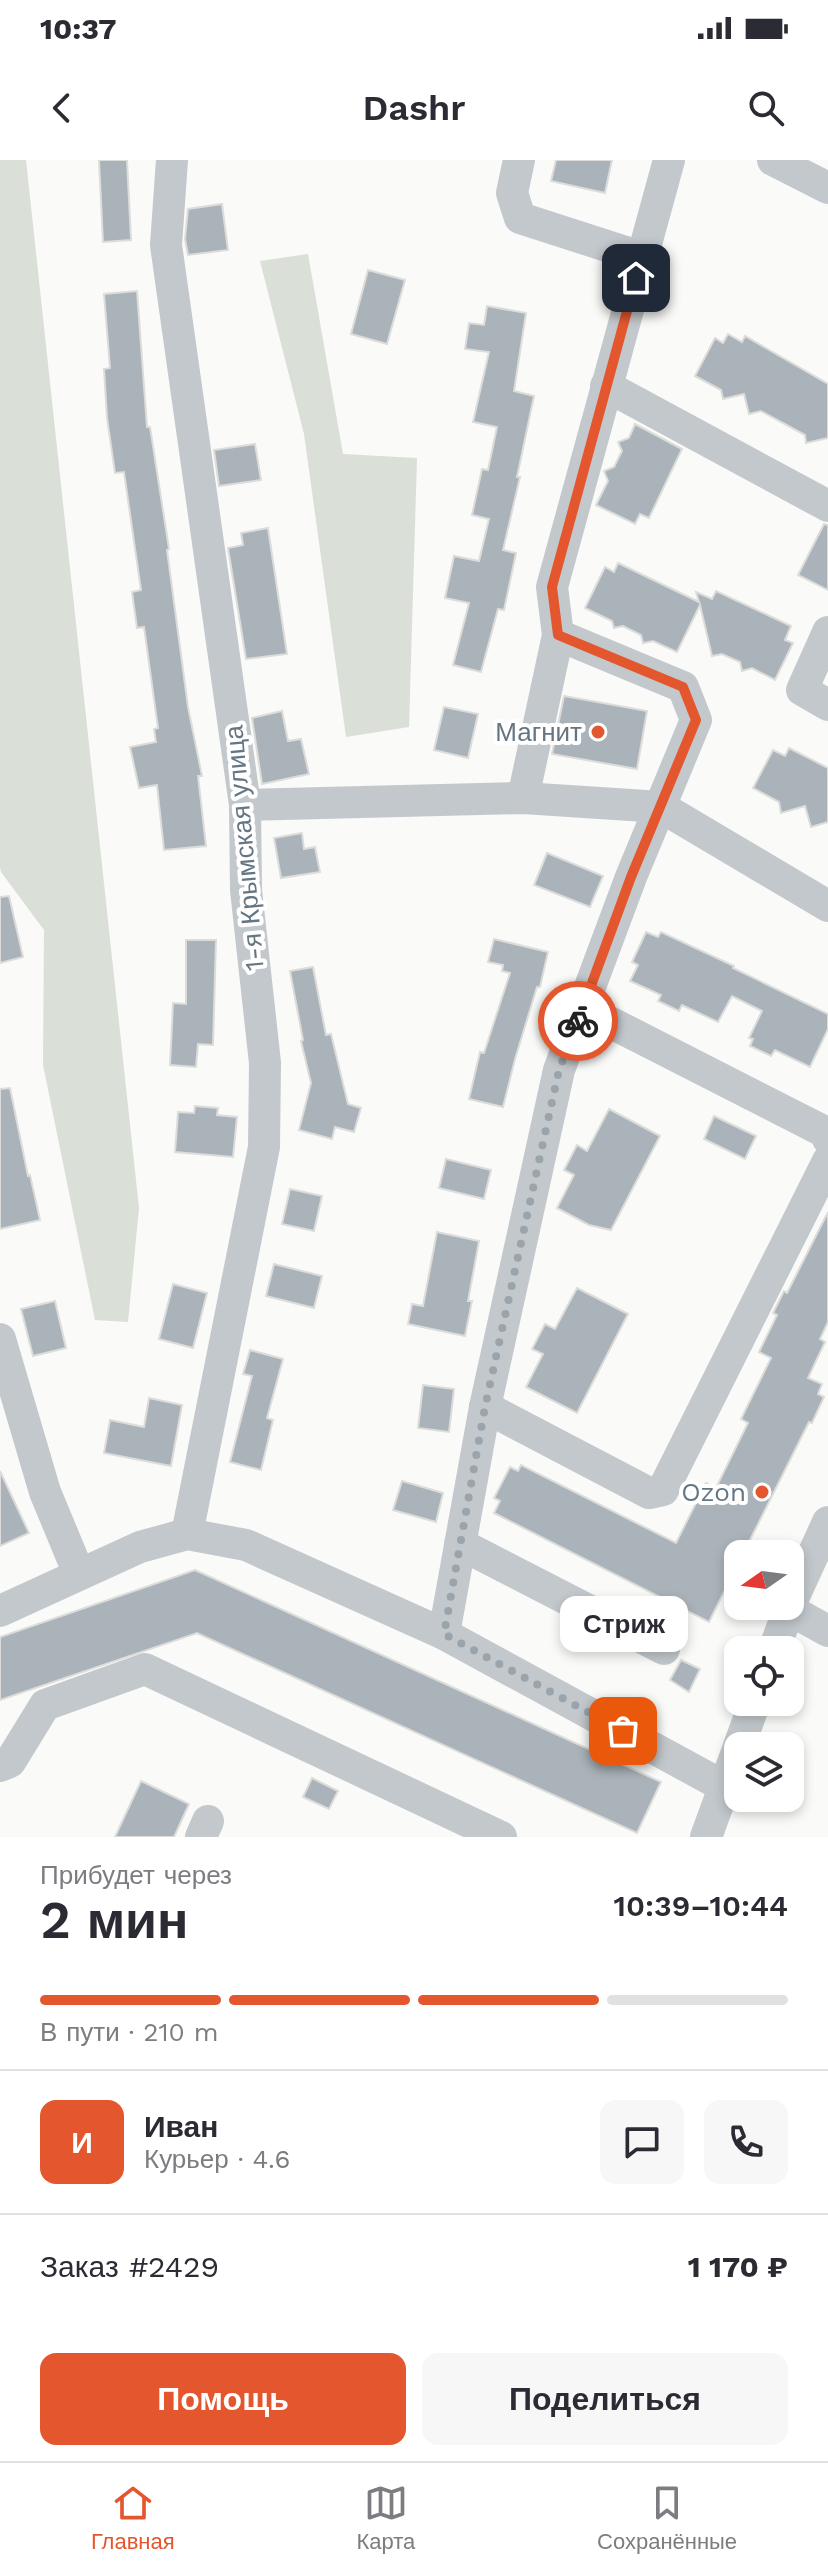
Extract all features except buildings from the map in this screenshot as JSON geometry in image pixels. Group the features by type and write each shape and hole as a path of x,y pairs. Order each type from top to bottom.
{"street":[{"name":"1-я Крымская улица","path":"172,160 166,245 245,805 246,890 265,1063 264,1147 187,1534"},
{"path":"519,160 512,193 520,218 641,257"},
{"path":"523,798 558,635 552,587 669,160"},
{"path":"773,160 828,188"},
{"path":"606,386 828,506"},
{"path":"828,632 802,690 828,705"},
{"path":"444,1634 485,1407 559,1070 696,720 683,687 558,635"},
{"path":"245,805 523,798 661,807 828,906"},
{"path":"582,1008 825,1132 828,1139"},
{"path":"485,1407 649,1493 663,1490 828,1161"},
{"path":"0,1339 45,1492 79,1574"},
{"path":"804,1574 828,1522"},
{"path":"0,1611 140,1547 187,1534 246,1545 444,1634 724,1786"},
{"path":"460,1544 664,1649"},
{"path":"804,1616 828,1631"},
{"path":"0,1766 10,1762 45,1705 145,1669 501,1837"},
{"path":"716,1833 724,1792"}],"shaded area":[{"path":"0,160 26,160 139,1208 128,1322 95,1320 43,1065 44,930 0,867"},
{"path":"308,254 343,454 417,458 409,727 346,737 304,434 260,261"}],"way so far":[{"path":"578,1021 559,1070 485,1407 444,1634 623,1731"}],"place":[{"name":"Магнит","path":"598,732"},
{"name":"Ozon","path":"762,1492"},
{"name":"Стриж","path":"623,1731"}],"route":[{"path":"578,1021 631,877 696,720 683,687 558,635 552,587 636,278"}]}
